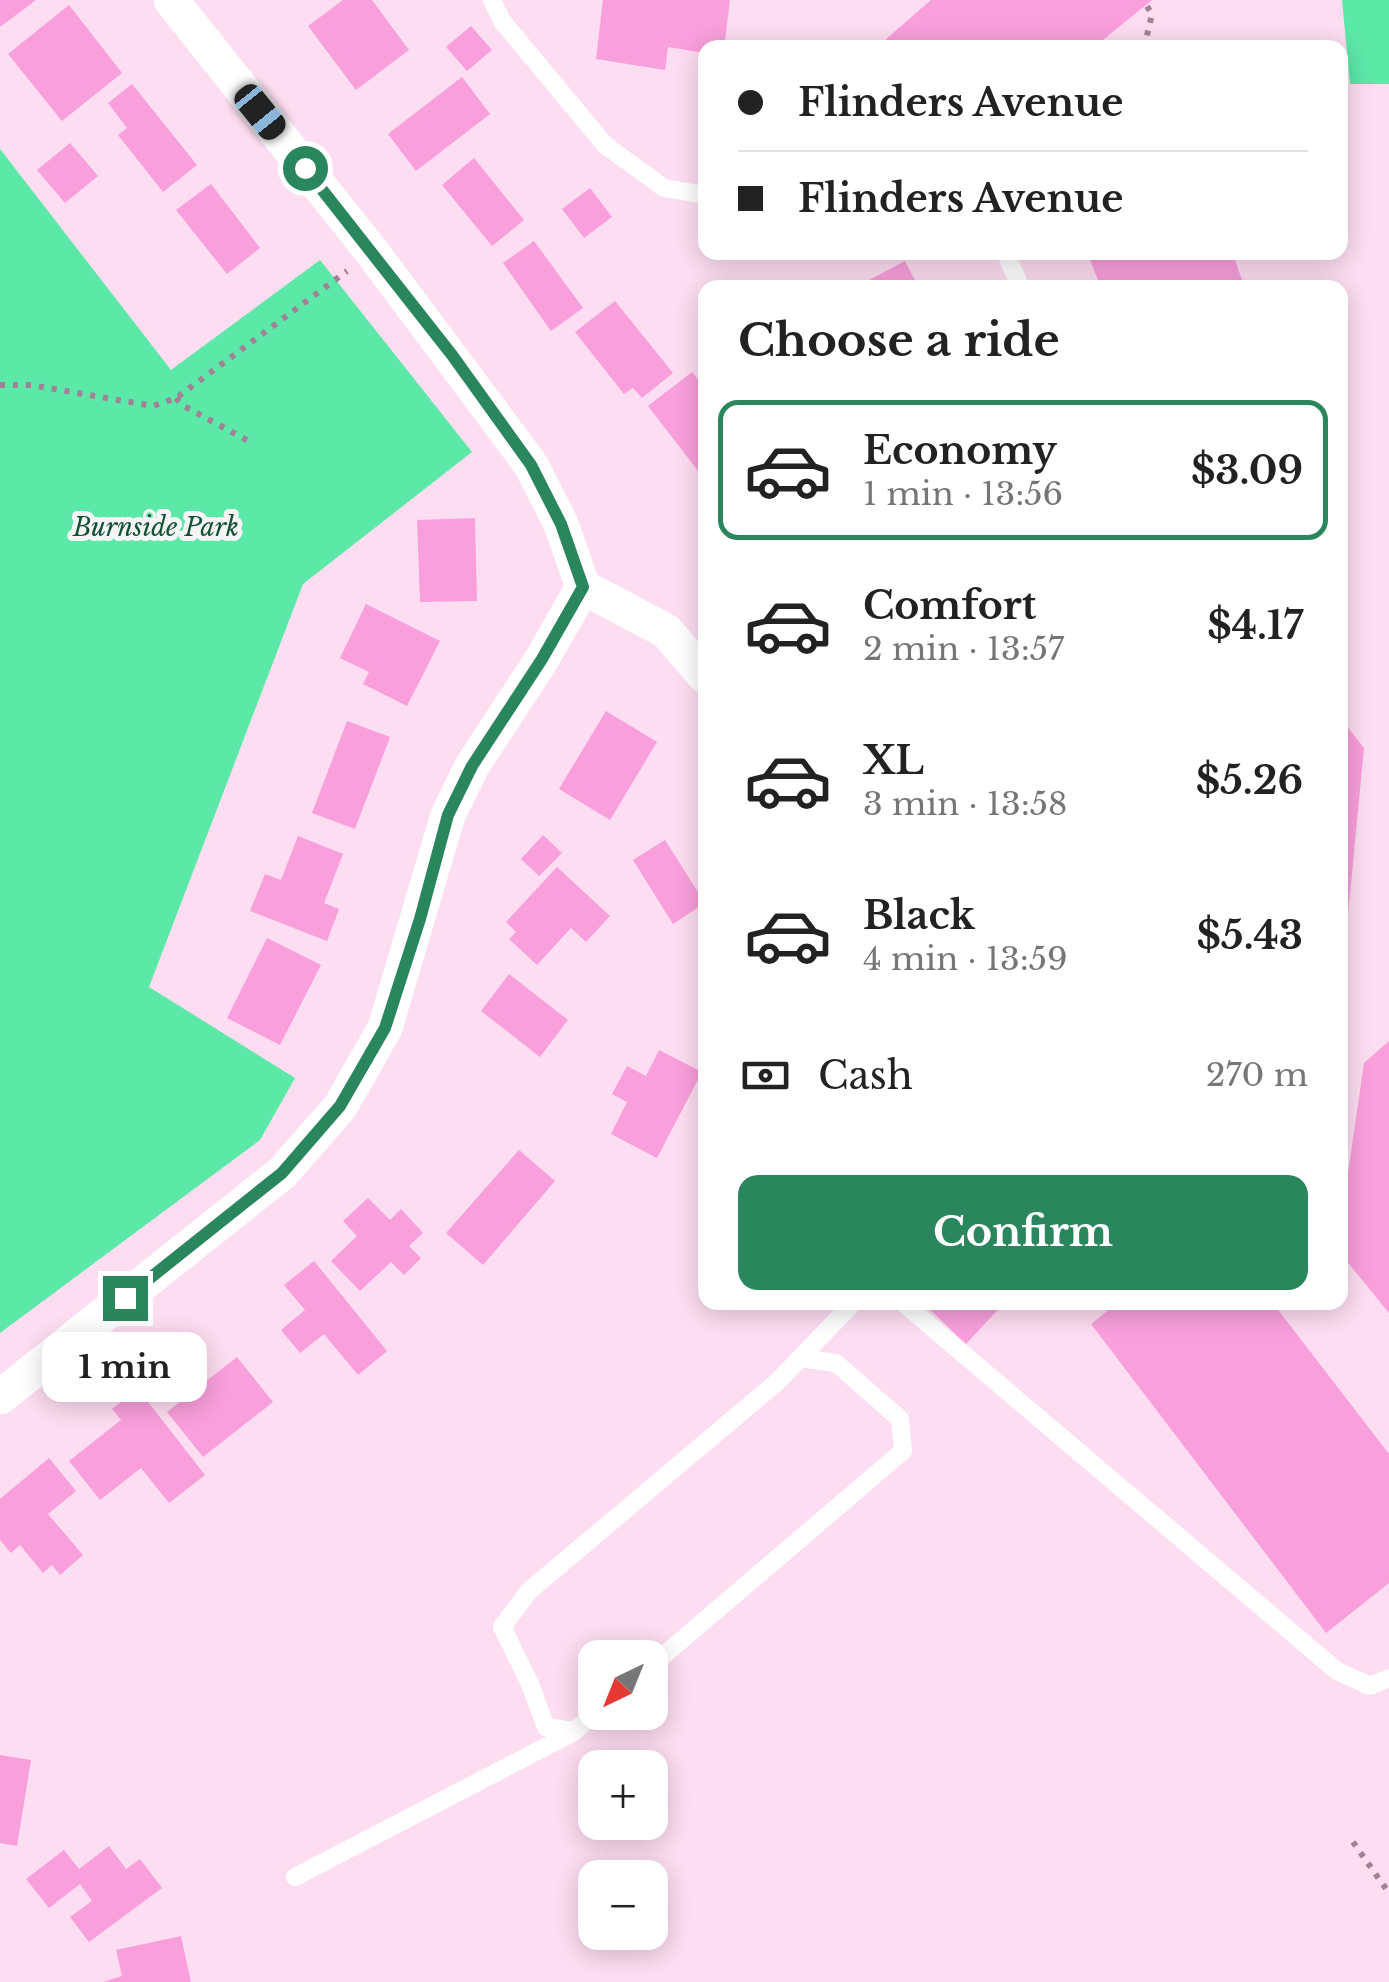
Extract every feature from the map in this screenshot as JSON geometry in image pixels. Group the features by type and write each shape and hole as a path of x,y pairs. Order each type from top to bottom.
{"street":[{"path":"171,0 372,252 531,465 561,524 583,587 666,632 698,668"},
{"path":"0,1397 282,1173 340,1106 385,1028 448,815 472,766 542,659 583,587"}],"lane":[{"path":"492,0 514,36 605,144 664,188 698,193"},
{"path":"574,1732 546,1727 502,1627 529,1590 778,1382 846,1310"},
{"path":"911,1310 1337,1670 1370,1686 1389,1678"},
{"path":"668,1652 903,1451 900,1419 866,1385 836,1362 800,1358"},
{"path":"296,1878 578,1728"}],"path":[{"path":"1146,5 1152,14 1146,40"},
{"path":"0,385 31,385 153,406 176,398 372,252"},
{"path":"176,398 254,444"},
{"path":"1353,1842 1389,1893"}],"green space":[{"path":"1342,0 1389,0 1389,84 1350,84"},
{"name":"Burnside Park","path":"0,149 171,370 320,260 472,452 303,584 149,987 295,1078 260,1140 0,1333"}],"building":[{"path":"0,0 36,0 0,27"},
{"path":"343,0 372,0 409,50 356,90 308,26"},
{"path":"603,0 730,0 725,40 698,40 698,52 668,47 665,70 596,59"},
{"path":"931,0 1152,0 1103,40 885,40"},
{"path":"69,5 122,73 62,121 8,54"},
{"path":"471,26 492,50 467,71 446,47"},
{"path":"462,77 490,114 416,171 388,134"},
{"path":"132,84 197,165 163,192 118,135 127,128 108,103"},
{"path":"70,143 98,176 65,203 37,170"},
{"path":"474,158 524,220 492,246 442,185"},
{"path":"211,184 260,248 227,274 176,210"},
{"path":"590,188 612,217 584,238 562,209"},
{"path":"534,241 583,308 551,331 503,263"},
{"path":"1090,260 1235,260 1242,280 1098,280"},
{"path":"905,261 915,280 869,280"},
{"path":"615,301 673,373 642,398 633,388 624,394 575,332"},
{"path":"692,372 698,379 698,471 648,406"},
{"path":"475,518 477,601 420,602 417,520"},
{"path":"366,604 440,641 407,706 363,684 369,672 340,658"},
{"path":"606,711 657,742 610,820 559,789"},
{"path":"347,721 390,737 355,829 312,813"},
{"path":"1348,727 1364,748 1348,915"},
{"path":"543,835 562,853 539,876 521,859"},
{"path":"298,836 343,854 324,903 339,909 327,941 250,911 265,874 281,880"},
{"path":"665,840 698,892 698,908 673,924 633,860"},
{"path":"557,867 610,916 586,942 571,928 537,965 509,939 516,932 506,922"},
{"path":"267,938 321,965 280,1045 227,1018"},
{"path":"509,974 568,1020 540,1057 481,1011"},
{"path":"1389,1041 1389,1313 1348,1263 1348,1173 1364,1063"},
{"path":"659,1050 698,1070 698,1080 657,1158 611,1134 627,1102 612,1094 627,1066 646,1076"},
{"path":"519,1150 555,1181 483,1265 446,1233"},
{"path":"368,1198 390,1220 401,1209 423,1233 409,1246 421,1258 404,1275 391,1262 360,1291 331,1261 357,1236 343,1221"},
{"path":"314,1261 387,1351 358,1375 324,1334 300,1353 281,1330 305,1310 284,1285"},
{"path":"930,1310 998,1310 966,1344"},
{"path":"1108,1310 1278,1310 1389,1454 1389,1583 1326,1633 1091,1324"},
{"path":"237,1357 273,1402 203,1457 167,1412"},
{"path":"138,1389 205,1475 169,1503 141,1468 100,1500 69,1461 121,1420 112,1409"},
{"path":"49,1458 76,1491 48,1514 83,1555 60,1575 52,1565 43,1573 20,1545 11,1553 0,1540 0,1499"},
{"path":"0,1755 31,1760 17,1846 0,1843"},
{"path":"109,1846 126,1869 140,1859 162,1888 89,1942 70,1917 92,1901 80,1884 49,1908 26,1879 64,1850 79,1869"},
{"path":"181,1936 191,1982 103,1982 122,1976 116,1950"}],"route":[{"path":"125,1298 282,1173 340,1106 385,1028 448,815 472,766 542,659 583,587 561,524 531,465 452,355 305,168"}]}
